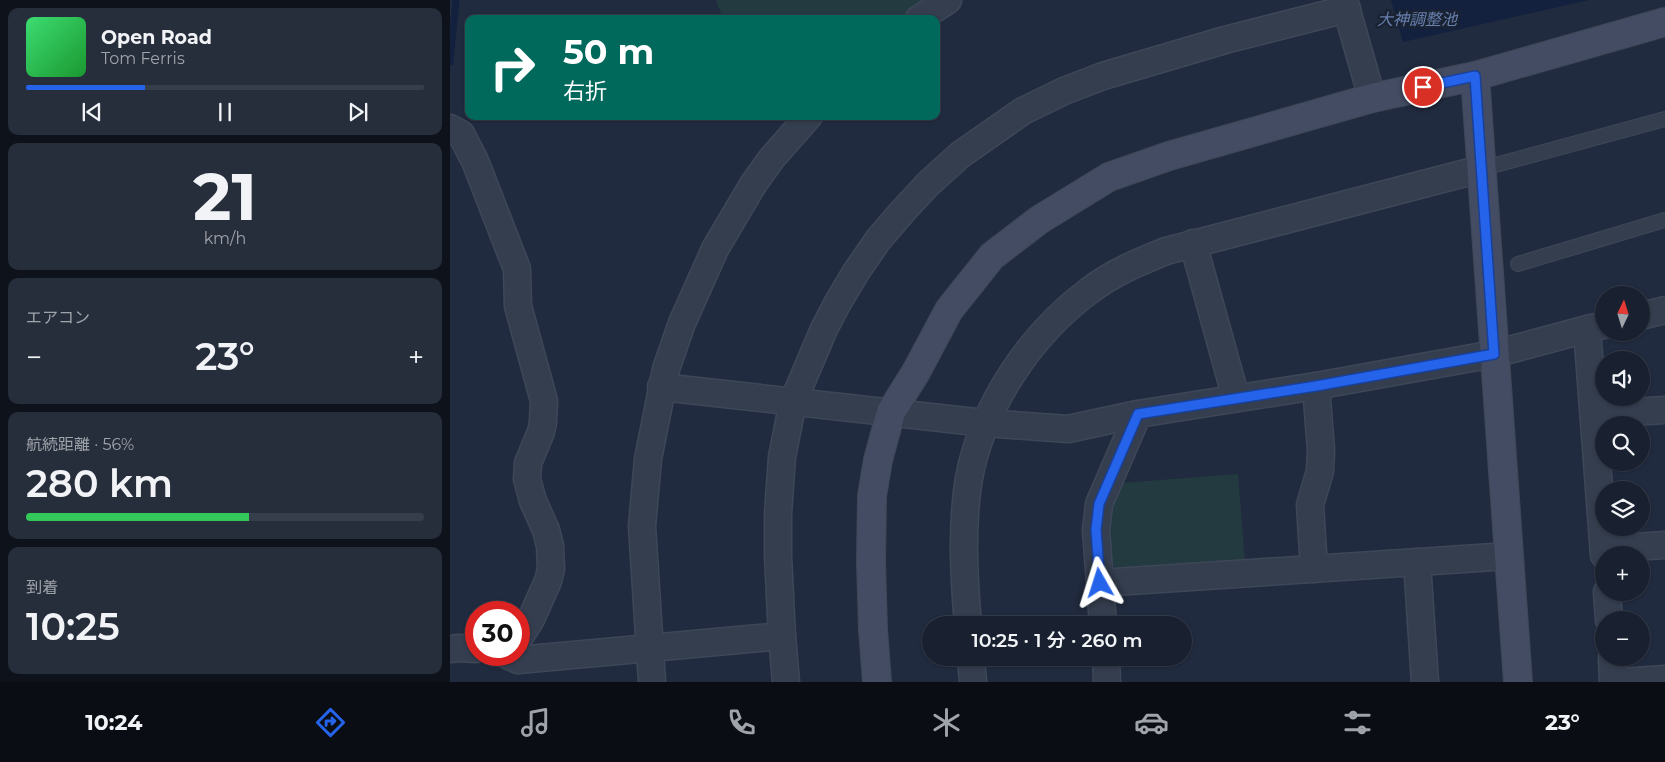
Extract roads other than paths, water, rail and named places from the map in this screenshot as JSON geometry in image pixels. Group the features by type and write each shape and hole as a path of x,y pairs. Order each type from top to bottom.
{"street":[{"path":"925,15 948,0"},
{"path":"786,682 778,556 778,514 782,457 793,402 824,329 856,272 878,240 928,184 960,155 1022,111 1064,92 1103,76 1345,4 1372,98"},
{"path":"877,682 871,562 872,504 878,460 891,412 916,372 949,310 992,256 1038,220 1109,177 1169,156 1372,98 1475,76 1665,22"},
{"path":"1475,76 1518,682"},
{"path":"652,682 642,526 648,459 666,369 682,323 715,249 754,183 772,158 805,120"},
{"path":"450,128 461,134 475,161 517,269 518,306 544,401 541,432 528,463 527,479 533,501 546,530 550,546 551,569 548,581 530,623"},
{"path":"968,616 964,553 966,503 970,476 985,423 1014,371 1033,343 1083,296 1128,267 1166,251 1481,169"},
{"path":"1193,243 1236,398"},
{"path":"1650,314 1665,310"},
{"path":"662,387 985,423 1068,429 1138,414 1316,386 1494,354 1595,327"},
{"path":"1596,341 1594,414 1604,546"},
{"path":"1314,569 1310,506 1320,471 1321,450 1316,386"},
{"path":"1594,414 1665,410"},
{"path":"1102,616 1096,530 1099,504 1138,414"},
{"path":"1650,547 1665,545"},
{"path":"1100,583 1509,556"},
{"path":"1417,562 1425,682"},
{"path":"530,657 649,649 782,636"},
{"path":"450,649 465,648"},
{"path":"972,666 973,682"},
{"path":"1107,666 1108,682"},
{"path":"1612,666 1613,682"},
{"path":"1620,682 1665,679"}],"lane":[{"path":"1481,169 1665,119"},
{"path":"1518,264 1665,220"}],"water":[{"name":"大神調整池","path":"1391,0 1589,0 1403,42"}],"waterway":[{"path":"450,62 456,0"}]}
